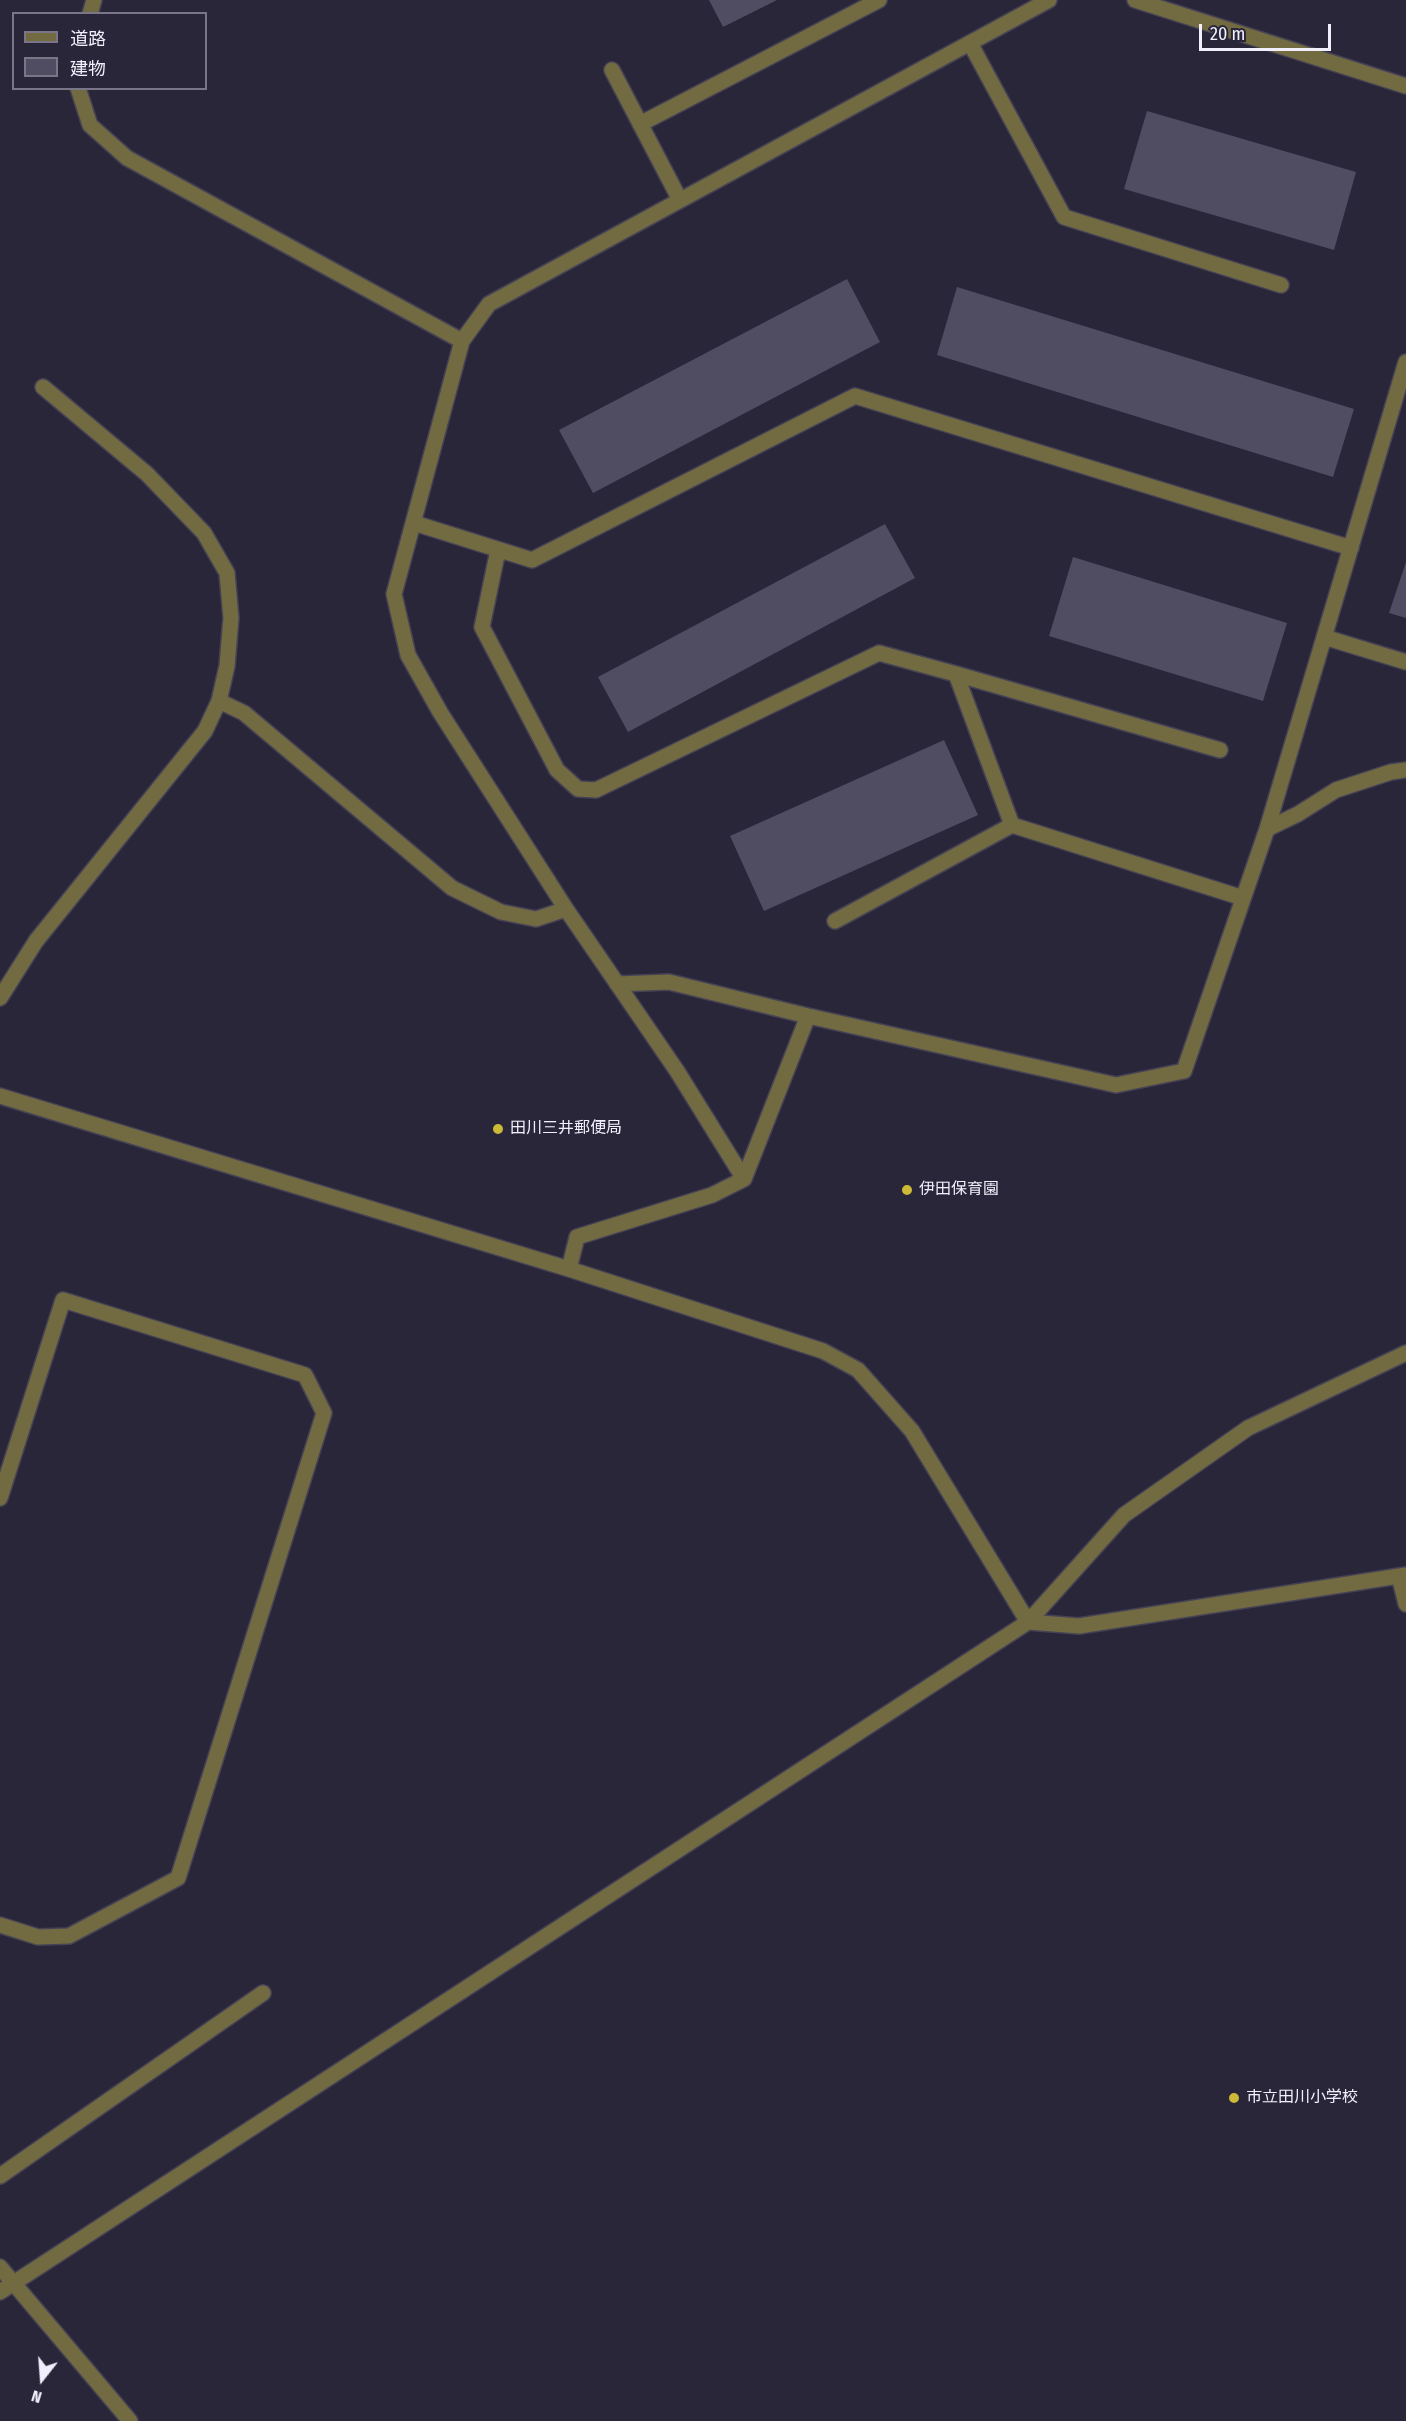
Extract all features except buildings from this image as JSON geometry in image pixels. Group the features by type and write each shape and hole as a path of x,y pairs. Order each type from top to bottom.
{"street":[{"path":"640,124 879,0"},
{"path":"744,1179 677,1071 566,909 440,712 408,655 394,594 462,340 489,304 1049,0"},
{"path":"1136,0 1406,86"},
{"path":"970,43 1064,217 1281,285"},
{"path":"612,70 680,200"},
{"path":"79,90 90,125 127,159 462,340"},
{"path":"617,984 669,982 808,1016 1116,1085 1184,1071 1267,829 1406,362"},
{"path":"0,998 36,941 205,731 219,701 226,666 231,618 227,573 204,533 147,474 43,387"},
{"path":"414,524 532,560 855,396 1351,548"},
{"path":"498,550 482,627 557,770 578,789 596,790 879,653 1220,750"},
{"path":"1324,637 1406,662"},
{"path":"956,674 1012,825"},
{"path":"219,701 244,713 452,888 501,912 536,919 566,909"},
{"path":"1267,829 1298,814 1336,790 1391,772 1406,770"},
{"path":"835,921 1012,825 1243,898"},
{"path":"569,1269 577,1237 712,1195 744,1179 808,1016"},
{"path":"0,1096 569,1269 823,1351 858,1370 912,1431 1028,1622"},
{"path":"0,1498 63,1300 305,1375 324,1413 178,1878 69,1936 39,1937 0,1925"},
{"path":"0,2292 1028,1622 1124,1515 1248,1428 1406,1353"},
{"path":"1028,1622 1079,1626 1402,1575 1406,1604"},
{"path":"0,2176 264,1993"},
{"path":"0,2267 130,2421"}],"place":[{"name":"田川三井郵便局","path":"498,1129"},
{"name":"伊田保育園","path":"907,1190"},
{"name":"市立田川小学校","path":"1234,2098"}]}
